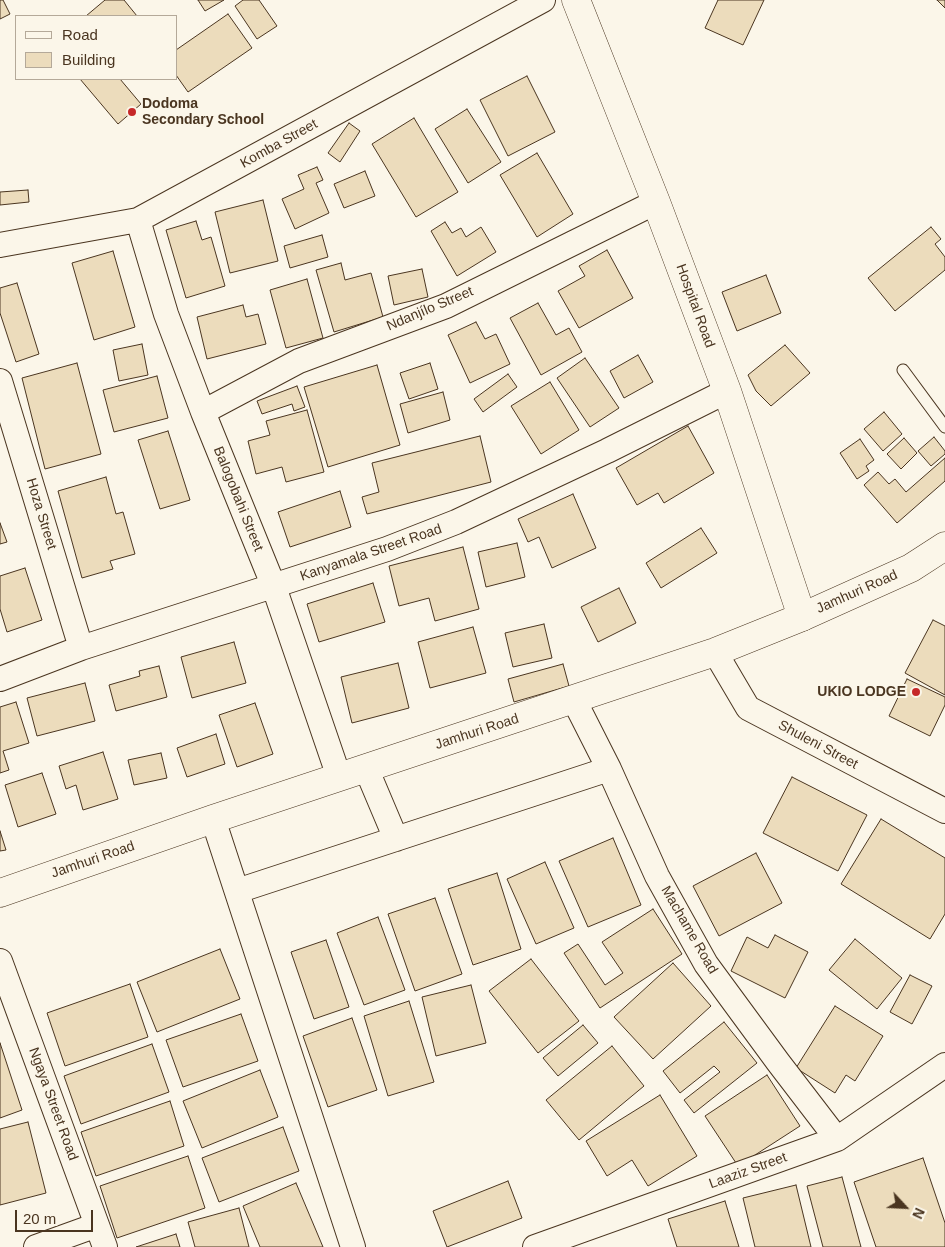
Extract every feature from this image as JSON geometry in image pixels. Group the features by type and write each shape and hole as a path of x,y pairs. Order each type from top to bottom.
{"main road":[{"name":"Hospital Road","path":"576,0 656,202 727,391 802,617"},
{"name":"Jamhuri Road","path":"0,893 213,819 715,652 802,617 911,568 945,546"}],"street":[{"name":"Komba Street","path":"0,245 138,220 543,0"},
{"name":"Ndanjílo Street","path":"203,412 299,361 446,306 656,202"},
{"name":"Balogobahi Street","path":"138,220 166,314 203,412 274,586 340,777"},
{"name":"Hoza Street","path":"0,381 81,648"},
{"name":"Kanyamala Street Road","path":"0,679 81,648 387,550 456,522 607,451 727,391"},
{"name":"Shuleni Street","path":"715,652 748,708 945,811"},
{"name":"Machame Road","path":"574,700 609,769 657,876 706,964 837,1139"},
{"path":"366,768 396,839"},
{"path":"237,891 609,769"},
{"path":"213,819 353,1247"},
{"name":"Ngaya Street Road","path":"0,961 105,1247"},
{"name":"Laaziz Street","path":"535,1247 837,1139 945,1065"},
{"path":"36,1247 97,1225"}],"lane":[{"path":"902,370 945,427"}],"building":[{"path":"0,0 3,0 10,14 0,19"},
{"path":"105,0 124,0 136,15 87,15"},
{"path":"198,0 224,0 205,11"},
{"path":"243,0 259,0 277,26 257,39 235,6"},
{"path":"718,0 764,0 743,45 705,28"},
{"path":"937,0 945,0 945,8"},
{"path":"228,14 252,48 188,92 178,78 178,49"},
{"path":"527,76 555,132 508,156 480,100"},
{"path":"81,80 121,80 141,104 118,124"},
{"path":"467,109 501,162 468,183 435,129"},
{"path":"414,118 458,192 416,217 372,144"},
{"path":"349,123 360,131 340,162 328,153"},
{"path":"537,153 573,214 537,237 500,175"},
{"path":"317,167 323,180 316,183 329,213 295,229 282,199 304,189 298,175"},
{"path":"365,171 375,196 344,208 334,184"},
{"path":"28,190 29,202 0,205 0,192"},
{"path":"263,200 278,261 230,273 215,212"},
{"path":"196,221 202,240 211,237 225,286 186,298 166,230"},
{"path":"445,222 452,233 461,228 466,237 481,227 496,252 457,276 431,231"},
{"path":"931,227 941,239 935,244 945,257 945,270 895,311 868,278"},
{"path":"322,235 328,257 290,268 284,246"},
{"path":"607,250 633,298 579,328 558,291 585,276 579,266"},
{"path":"113,251 135,327 94,340 72,263"},
{"path":"341,263 345,280 371,273 383,317 334,332 316,270"},
{"path":"422,269 428,297 394,305 388,276"},
{"path":"766,275 781,313 737,331 722,292"},
{"path":"307,279 323,338 286,348 270,290"},
{"path":"17,283 39,354 16,362 0,313 0,288"},
{"path":"538,303 556,335 569,328 582,352 541,375 510,318"},
{"path":"243,305 246,317 258,314 266,344 207,359 197,317"},
{"path":"476,322 485,339 496,334 510,364 470,383 448,335"},
{"path":"142,344 148,375 119,381 113,350"},
{"path":"785,345 810,373 771,406 756,391 748,375"},
{"path":"638,355 653,382 624,398 610,371"},
{"path":"585,358 619,408 590,427 557,378"},
{"path":"77,363 101,454 45,469 22,378"},
{"path":"430,363 438,389 409,399 400,373"},
{"path":"377,365 400,445 328,467 304,387"},
{"path":"508,374 517,387 483,412 474,399"},
{"path":"157,376 168,418 114,432 103,390"},
{"path":"550,382 579,430 541,454 511,406"},
{"path":"297,386 305,407 294,411 292,404 262,414 257,401"},
{"path":"443,392 450,420 408,433 400,404"},
{"path":"307,410 324,472 286,482 282,467 256,474 248,441 270,435 266,421"},
{"path":"884,412 902,434 883,451 864,429"},
{"path":"688,426 714,473 664,503 658,493 637,505 616,468"},
{"path":"168,431 190,500 160,509 138,440"},
{"path":"480,436 491,482 367,514 362,497 379,492 372,463"},
{"path":"934,437 945,451 945,454 931,466 918,451"},
{"path":"904,438 917,453 901,469 887,454"},
{"path":"860,439 874,460 866,466 869,471 857,479 840,453"},
{"path":"945,458 945,481 897,523 864,485 878,472 889,484 895,479 906,492"},
{"path":"106,477 116,514 123,512 135,554 110,561 113,569 82,578 58,491"},
{"path":"340,491 351,527 290,547 278,512"},
{"path":"573,494 596,548 552,568 539,537 528,542 518,519"},
{"path":"0,523 7,542 0,544"},
{"path":"701,528 717,553 661,588 646,563"},
{"path":"517,543 525,577 486,587 478,552"},
{"path":"463,547 479,609 435,621 429,598 399,606 389,566"},
{"path":"25,568 42,620 7,632 0,609 0,576"},
{"path":"373,583 385,622 319,642 307,604"},
{"path":"619,588 636,623 598,642 581,607"},
{"path":"933,620 945,626 945,695 905,673"},
{"path":"544,624 552,658 513,667 505,633"},
{"path":"473,627 486,673 430,688 418,642"},
{"path":"234,642 246,683 192,698 181,657"},
{"path":"398,663 409,708 352,723 341,677"},
{"path":"563,664 569,686 514,702 508,679"},
{"path":"159,666 167,697 116,711 109,685 140,676 139,671"},
{"path":"907,679 945,697 945,705 930,736 889,716"},
{"path":"85,683 95,721 37,736 27,698"},
{"path":"16,702 29,743 3,751 9,770 0,773 0,707"},
{"path":"255,703 273,754 237,767 219,715"},
{"path":"216,734 225,764 187,777 177,748"},
{"path":"103,752 118,799 83,810 76,785 66,789 59,766"},
{"path":"161,753 167,778 134,785 128,760"},
{"path":"42,773 56,814 18,827 5,785"},
{"path":"792,777 867,815 838,871 763,833"},
{"path":"881,819 945,858 945,914 930,939 841,884"},
{"path":"0,831 6,850 0,851"},
{"path":"613,838 641,905 588,927 559,861"},
{"path":"756,853 782,903 719,936 693,886"},
{"path":"545,862 574,928 536,944 507,879"},
{"path":"497,873 521,949 473,965 448,889"},
{"path":"435,898 462,974 415,991 388,914"},
{"path":"653,909 682,954 600,1008 564,953 578,944 605,985 623,973 602,942"},
{"path":"378,917 405,990 364,1005 337,933"},
{"path":"775,935 808,952 785,998 731,971 747,937 768,948"},
{"path":"855,939 902,978 877,1009 829,970"},
{"path":"326,940 349,1007 314,1019 291,952"},
{"path":"220,949 240,999 157,1032 137,982"},
{"path":"531,959 579,1021 538,1053 489,991"},
{"path":"673,963 711,1006 653,1059 614,1017"},
{"path":"910,975 932,986 912,1024 890,1012"},
{"path":"130,984 148,1037 65,1066 47,1013"},
{"path":"471,985 486,1043 436,1056 422,997"},
{"path":"409,1001 434,1082 388,1096 364,1016"},
{"path":"835,1006 883,1036 855,1081 846,1075 835,1093 796,1068"},
{"path":"241,1014 258,1061 183,1087 166,1040"},
{"path":"352,1018 377,1090 328,1107 303,1036"},
{"path":"724,1022 757,1063 694,1113 684,1100 720,1072 714,1066 680,1093 663,1071"},
{"path":"583,1025 598,1043 558,1076 543,1058"},
{"path":"0,1043 22,1110 0,1118"},
{"path":"152,1044 169,1092 81,1124 64,1076"},
{"path":"612,1046 644,1086 579,1140 546,1100"},
{"path":"260,1070 278,1117 202,1148 183,1101"},
{"path":"767,1075 800,1126 738,1166 705,1116"},
{"path":"660,1095 697,1156 648,1186 632,1160 607,1176 586,1141"},
{"path":"170,1101 184,1146 96,1176 81,1132"},
{"path":"28,1122 46,1193 0,1205 0,1129"},
{"path":"283,1127 299,1171 219,1202 202,1158"},
{"path":"188,1156 205,1208 117,1238 100,1186"},
{"path":"923,1158 945,1223 945,1247 876,1247 854,1182"},
{"path":"842,1177 861,1247 823,1247 807,1186"},
{"path":"508,1181 522,1218 447,1247 433,1211"},
{"path":"296,1183 323,1247 260,1247 243,1206"},
{"path":"796,1185 811,1247 755,1247 743,1198"},
{"path":"725,1201 739,1247 677,1247 668,1219"},
{"path":"239,1208 249,1247 195,1247 188,1222"},
{"path":"176,1234 180,1247 136,1247"}],"place":[{"name":"Dodoma Secondary School","path":"132,112"},
{"name":"UKIO LODGE","path":"916,692"}]}
